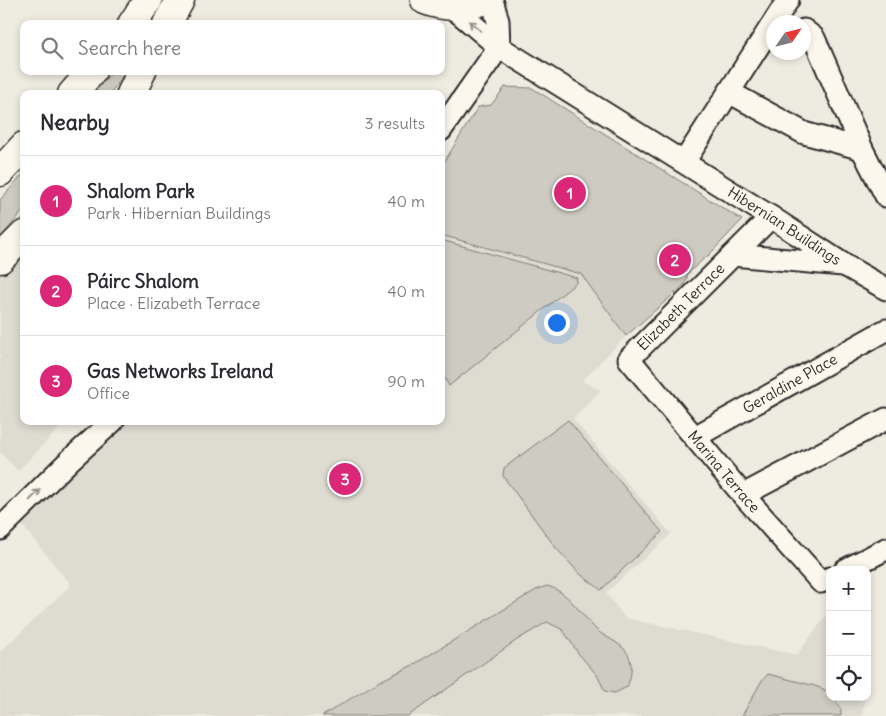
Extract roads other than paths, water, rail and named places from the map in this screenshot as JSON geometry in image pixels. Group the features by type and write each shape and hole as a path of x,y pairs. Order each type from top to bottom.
{"highway":[{"path":"135,20 148,0"},
{"path":"169,20 180,0"},
{"path":"438,3 476,4 485,0"},
{"path":"75,90 89,75"},
{"path":"133,90 140,75"},
{"path":"0,172 20,150"},
{"path":"0,259 20,240"}],"street":[{"path":"445,124 499,46 498,21 492,0"},
{"name":"Hibernian Buildings","path":"438,3 499,46 771,216 846,266 886,289"},
{"path":"684,162 729,92 788,11"},
{"path":"811,36 814,38 862,149 886,196"},
{"path":"729,92 804,133 862,149"},
{"name":"Elizabeth Terrace","path":"628,359 771,216"},
{"name":"Elizabeth Terrace","path":"733,255 846,266"},
{"name":"Geraldine Place","path":"695,438 886,330"},
{"name":"Marina Terrace","path":"628,359 743,495 825,580"},
{"path":"743,495 886,419"},
{"path":"0,529 70,460 109,425"},
{"path":"852,566 886,548"}],"place":[{"name":"Shalom Park","path":"570,193"},
{"name":"Páirc Shalom","path":"675,260"},
{"name":"Gas Networks Ireland","path":"345,479"}]}
